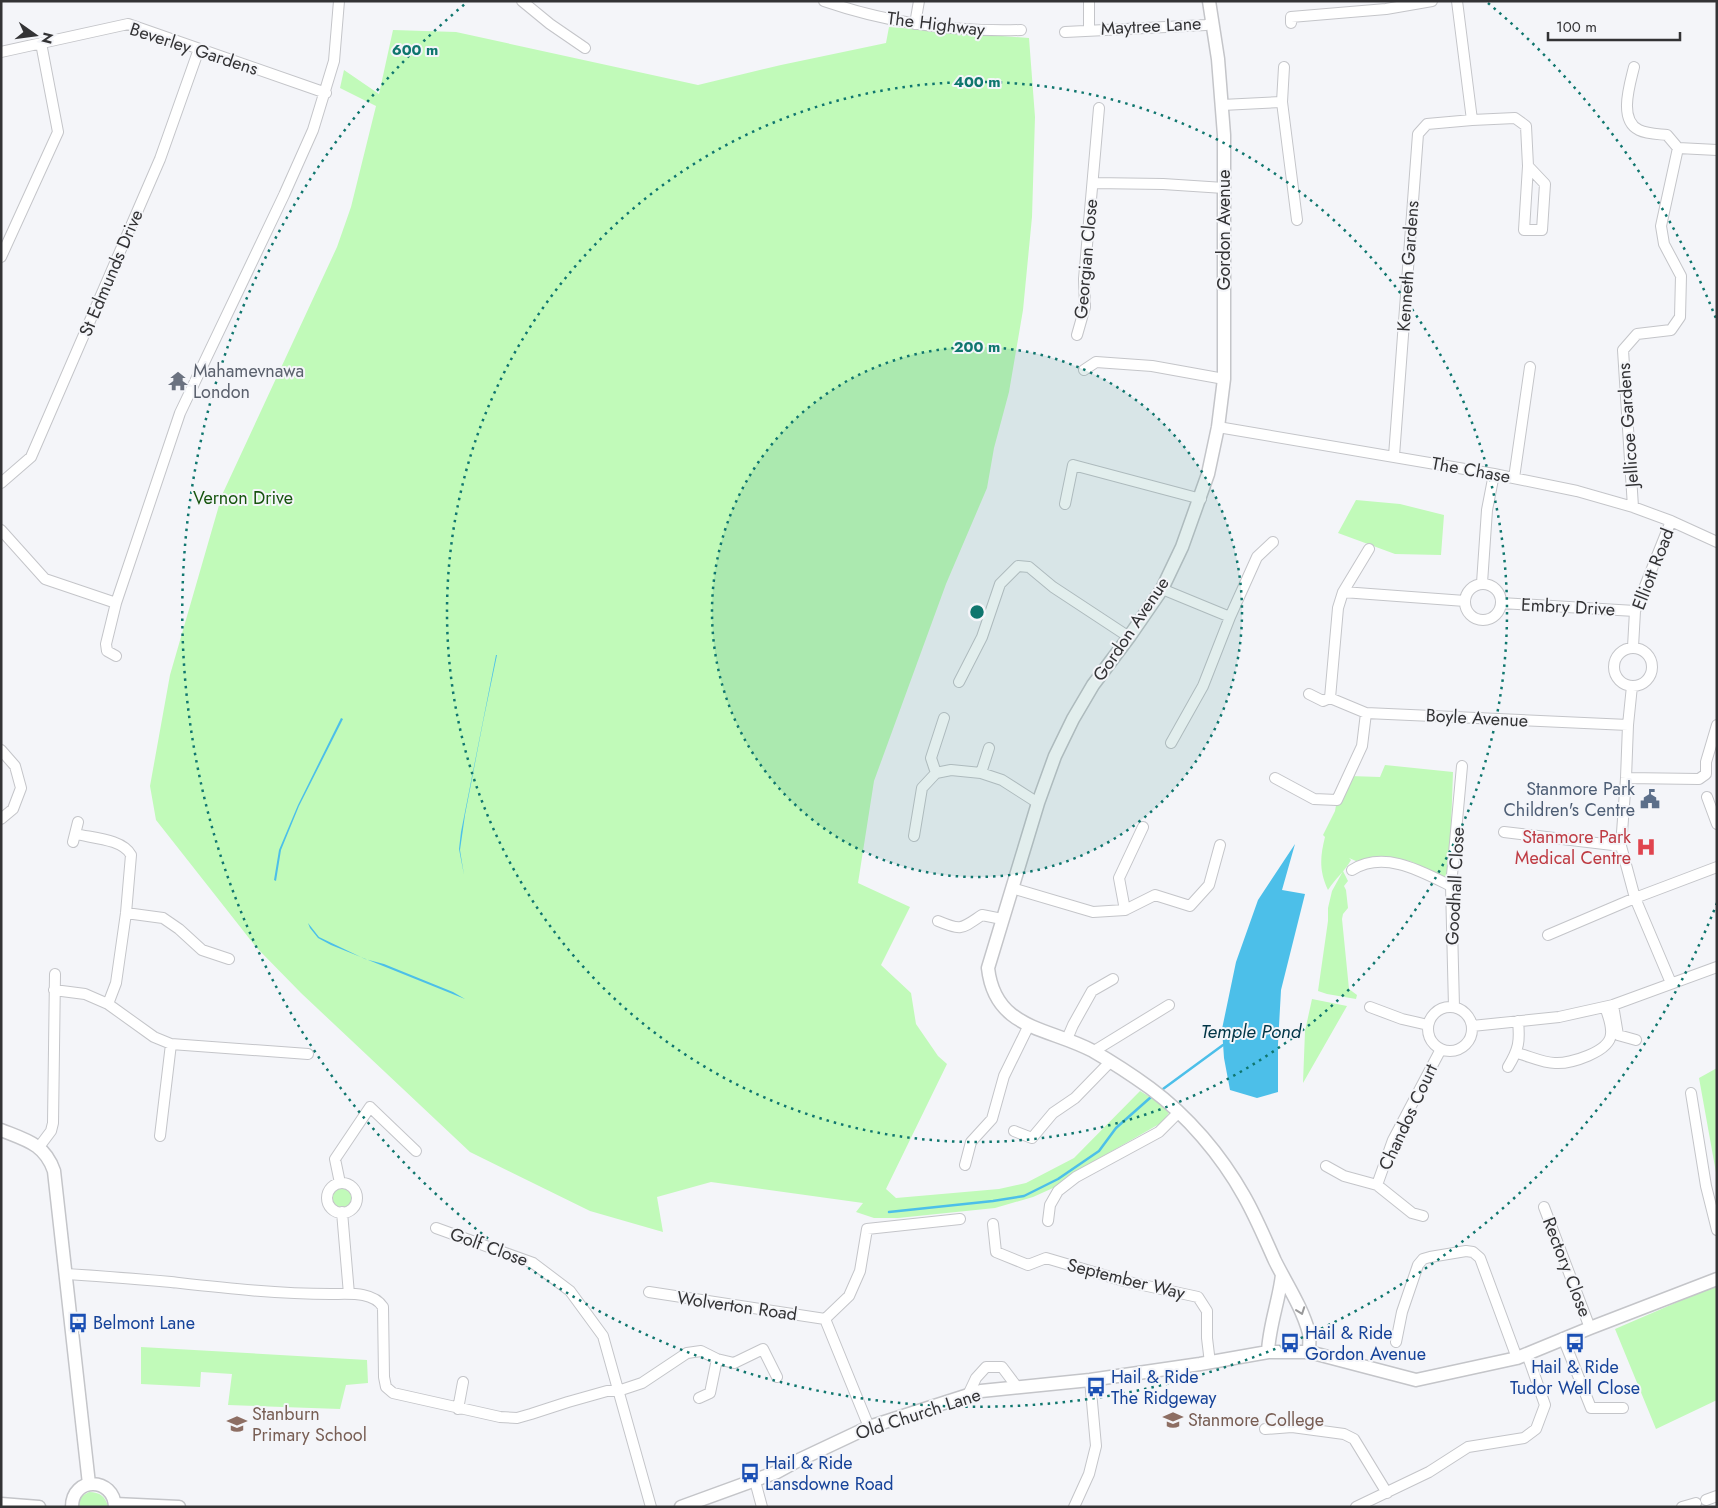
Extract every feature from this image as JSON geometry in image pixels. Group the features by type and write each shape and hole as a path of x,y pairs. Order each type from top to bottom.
{"street":[{"path":"116,656 107,651 106,644 116,603 180,413 313,130 326,93 334,61 339,1"},
{"path":"522,1 550,24 585,48"},
{"name":"The Highway","path":"824,1 855,12 915,24 991,30 1021,30"},
{"path":"915,24 919,1"},
{"path":"1089,1 1089,30"},
{"name":"Gordon Avenue","path":"1209,1 1222,105 1224,188 1224,379 1218,427 1201,499 1182,547 1162,589 1129,637 1092,685 1055,756 1038,803 1002,919 988,968 989,983 998,1002 1013,1017 1094,1051 1154,1091 1213,1150 1244,1196 1297,1302 1309,1334 1309,1352"},
{"path":"1291,23 1290,17 1432,1"},
{"path":"1458,1 1472,120"},
{"name":"Maytree Lane","path":"1065,32 1206,25 1212,22"},
{"name":"Beverley Gardens","path":"1,52 128,24 326,93"},
{"path":"1,256 58,132 41,43"},
{"name":"St Edmunds Drive","path":"1,483 31,457 160,159 199,50"},
{"path":"1634,67 1627,99 1628,119 1639,130 1667,135 1678,148 1717,150"},
{"path":"1284,68 1282,102 1297,220"},
{"path":"1222,105 1282,102"},
{"name":"Georgian Close","path":"1077,335 1084,307 1084,279 1098,108"},
{"name":"Kenneth Gardens","path":"1394,456 1418,134 1427,124 1515,118 1526,126 1528,166"},
{"name":"Jellicoe Gardens","path":"1633,507 1623,350 1637,334 1671,330 1680,317 1681,276 1664,244 1661,226 1678,148"},
{"path":"1528,166 1545,184 1542,230 1524,230 1528,166"},
{"name":"Georgian Close","path":"1093,183 1163,184 1224,188"},
{"path":"1084,370 1096,362 1152,366 1224,379"},
{"path":"1514,478 1530,367"},
{"name":"The Chase","path":"1218,427 1394,456 1577,491 1633,507 1672,521 1717,542"},
{"path":"1065,504 1073,465 1201,499"},
{"path":"1482,584 1486,510 1494,474"},
{"name":"Elliott Road","path":"1633,647 1635,611 1672,521"},
{"path":"1,530 45,579 116,603"},
{"path":"1171,743 1203,686 1230,617 1257,557 1273,542"},
{"path":"1330,698 1338,608 1343,592 1369,549"},
{"path":"958,682 982,636 1000,584 1018,566 1029,567 1053,587 1129,637"},
{"path":"1482,584 1490,585 1495,589 1499,594 1501,603 1496,615 1483,620 1471,616 1467,611 1464,601 1470,589 1482,584"},
{"path":"1162,589 1230,617"},
{"path":"1343,592 1464,601"},
{"name":"Embry Drive","path":"1501,603 1635,611"},
{"path":"1633,647 1645,652 1650,657 1652,666 1648,679 1643,684 1632,686 1619,681 1615,676 1613,666 1618,653 1633,647"},
{"path":"1632,686 1621,846 1635,898 1671,983"},
{"name":"Boyle Avenue","path":"1309,694 1323,701 1330,698 1366,713 1628,726"},
{"path":"1275,778 1314,799 1337,800 1362,746 1366,713"},
{"path":"936,773 931,758 944,718"},
{"path":"1626,778 1699,779 1706,774 1706,762 1717,725"},
{"path":"981,773 989,748"},
{"path":"1,750 15,766 21,788 14,809 1,819"},
{"name":"Goodhall Close","path":"1454,1007 1451,886 1462,766"},
{"path":"914,836 922,788 936,773 951,770 981,773 1002,780 1038,803"},
{"path":"1708,797 1717,824"},
{"path":"78,822 75,838 120,844 128,848 131,855 126,913 116,984 108,1004"},
{"path":"1125,910 1119,878 1143,827"},
{"path":"1504,832 1621,846"},
{"path":"1012,888 1093,912 1125,910 1155,895 1190,906 1209,885 1220,845"},
{"path":"1352,870 1361,864 1384,861 1416,868 1451,886"},
{"path":"1548,935 1635,898 1717,867"},
{"path":"126,913 164,918 202,950 228,959"},
{"path":"938,921 955,928 964,927 982,915 1002,919"},
{"path":"1472,1026 1560,1017 1609,1006 1717,967"},
{"path":"39,1147 51,1131 53,1123 55,974"},
{"path":"1067,1039 1073,1024 1092,991 1113,979"},
{"path":"54,990 85,994 108,1004 154,1038 171,1044 308,1054"},
{"path":"1094,1051 1169,1005"},
{"path":"1609,1006 1618,1035 1636,1040"},
{"path":"1517,1053 1555,1063 1580,1059 1595,1052 1610,1039 1609,1006"},
{"path":"1454,1007 1467,1014 1472,1026 1472,1033 1464,1046 1452,1051 1440,1049 1434,1045 1430,1038 1428,1025 1436,1012 1442,1008 1454,1007"},
{"path":"1370,1008 1402,1019 1428,1025"},
{"path":"1508,1067 1519,1046 1518,1021"},
{"path":"964,1165 971,1142 992,1119 1004,1076 1029,1024"},
{"path":"160,1136 171,1044"},
{"name":"Chandos Court","path":"1376,1185 1393,1140 1440,1049"},
{"path":"1014,1131 1032,1138 1053,1113 1075,1098 1110,1062"},
{"path":"1691,1092 1706,1186 1717,1230"},
{"path":"340,1183 335,1159 370,1107 416,1151"},
{"path":"1048,1221 1050,1206 1058,1191 1076,1177 1159,1132 1178,1113"},
{"path":"1,1130 39,1147 50,1157 54,1171 89,1484"},
{"name":"Chandos Court","path":"1326,1166 1344,1176 1376,1185 1412,1213 1423,1216"},
{"path":"340,1183 349,1184 357,1196 357,1201 351,1209 342,1212 333,1209 328,1201 331,1187 340,1183"},
{"name":"Rectory Close","path":"1544,1207 1590,1328"},
{"path":"342,1212 349,1294"},
{"path":"869,1428 825,1319 849,1296 860,1271 867,1229 960,1218"},
{"name":"September Way","path":"993,1224 996,1252 1028,1265 1046,1258 1124,1281 1198,1297 1207,1311 1207,1338 1210,1363"},
{"name":"Golf Close","path":"436,1228 534,1263 570,1291 603,1336 618,1391"},
{"path":"1356,1507 1429,1472 1468,1447 1524,1438 1536,1429 1546,1406 1522,1356 1480,1258 1473,1252 1466,1251 1430,1257 1418,1265 1402,1312 1396,1342"},
{"path":"65,1274 277,1293 368,1296 379,1300 383,1308 384,1377 386,1387 393,1393 500,1417 516,1418 642,1383 687,1353 701,1351 717,1359 734,1363 763,1349 777,1377"},
{"path":"1268,1352 1270,1331 1280,1292 1282,1275"},
{"name":"Old Church Lane","path":"681,1507 777,1472 869,1428 981,1391 1090,1380 1210,1363 1268,1352 1309,1352 1416,1380 1522,1356 1563,1338 1717,1279"},
{"name":"Wolverton Road","path":"649,1292 825,1319"},
{"path":"1563,1338 1591,1408 1623,1408"},
{"path":"699,1398 710,1393 717,1359"},
{"path":"968,1395 976,1378 986,1367 1002,1367 1017,1387"},
{"path":"1074,1507 1089,1474 1096,1446 1090,1380"},
{"path":"458,1409 463,1382"},
{"path":"618,1391 651,1507"},
{"path":"1265,1429 1292,1427 1344,1434 1354,1439 1387,1493"},
{"path":"755,1481 762,1507"},
{"path":"72,1507 72,1499 75,1493 79,1488 89,1484 98,1484 105,1487 110,1492 115,1506 180,1507"},
{"path":"1706,1500 1717,1496"},
{"path":"1682,1507 1696,1503"},
{"path":"1,1504 40,1507"}],"green space":[{"name":"Vernon Drive","path":"889,27 1029,38 1035,117 1032,217 1023,310 1009,392 994,448 987,488 946,584 874,781 858,883 910,907 881,965 911,993 916,1024 938,1056 947,1064 886,1189 896,1198 999,1189 1026,1183 1074,1158 1140,1091 1160,1103 1169,1113 1161,1123 1077,1171 1053,1188 1033,1197 995,1208 898,1218 874,1218 856,1212 863,1203 711,1182 657,1197 663,1232 590,1211 470,1152 301,993 256,947 156,820 150,786 170,675 222,495 337,247 351,207 376,106 340,88 344,70 379,94 393,30 456,32 698,85 886,43"},
{"path":"1356,500 1400,504 1444,515 1441,555 1395,554 1338,533"},
{"path":"1385,765 1453,772 1450,858 1446,877 1443,878 1410,861 1379,858 1356,861 1349,858 1351,860 1349,864 1328,890 1322,870 1321,858 1325,837 1323,835 1335,811 1337,800 1350,776 1380,777"},
{"path":"1343,871 1348,881 1344,886 1348,908 1343,914 1342,919 1349,989 1357,995 1356,999 1318,991 1328,921 1328,908 1332,891"},
{"path":"1312,999 1347,1006 1303,1083 1305,1031"},
{"path":"1717,1068 1717,1178 1699,1078"},
{"path":"342,1188 349,1191 352,1198 349,1205 342,1208 335,1205 332,1198 335,1191"},
{"path":"1717,1285 1717,1400 1656,1429 1615,1329"},
{"path":"141,1347 367,1360 368,1383 346,1385 340,1409 228,1405 232,1374 201,1372 200,1387 141,1384"},
{"path":"89,1492 102,1496 106,1500 108,1507 76,1507 80,1497"}],"water":[{"path":"496,655 465,815 460,850 464,875 459,849 461,832"},
{"path":"341,718 343,719 299,806 281,850 276,881 274,880 279,850 298,805"},
{"name":"Temple Pond","path":"1295,844 1282,890 1305,894 1281,990 1278,1092 1257,1098 1230,1090 1224,1058 1222,1029 1236,962 1258,900"},
{"path":"308,923 319,937 361,957 318,938"},
{"path":"367,960 384,964 453,992 465,999"}],"waterway":[{"path":"1163,1089 1223,1045"},
{"path":"889,1212 1024,1196 1058,1179 1099,1151 1116,1128 1151,1097"}],"place":[{"name":"Mahamevnawa London","path":"178,381"},
{"name":"Stanmore Park Children's Centre","path":"1650,799"},
{"name":"Stanmore Park Medical Centre","path":"1646,847"},
{"name":"Belmont Lane","path":"78,1323"},
{"name":"Hail & Ride Gordon Avenue","path":"1290,1343"},
{"name":"Hail & Ride Tudor Well Close","path":"1575,1343"},
{"name":"Hail & Ride The Ridgeway","path":"1096,1387"},
{"name":"Stanmore College","path":"1173,1420"},
{"name":"Stanburn Primary School","path":"237,1424"},
{"name":"Hail & Ride Lansdowne Road","path":"750,1473"}]}
